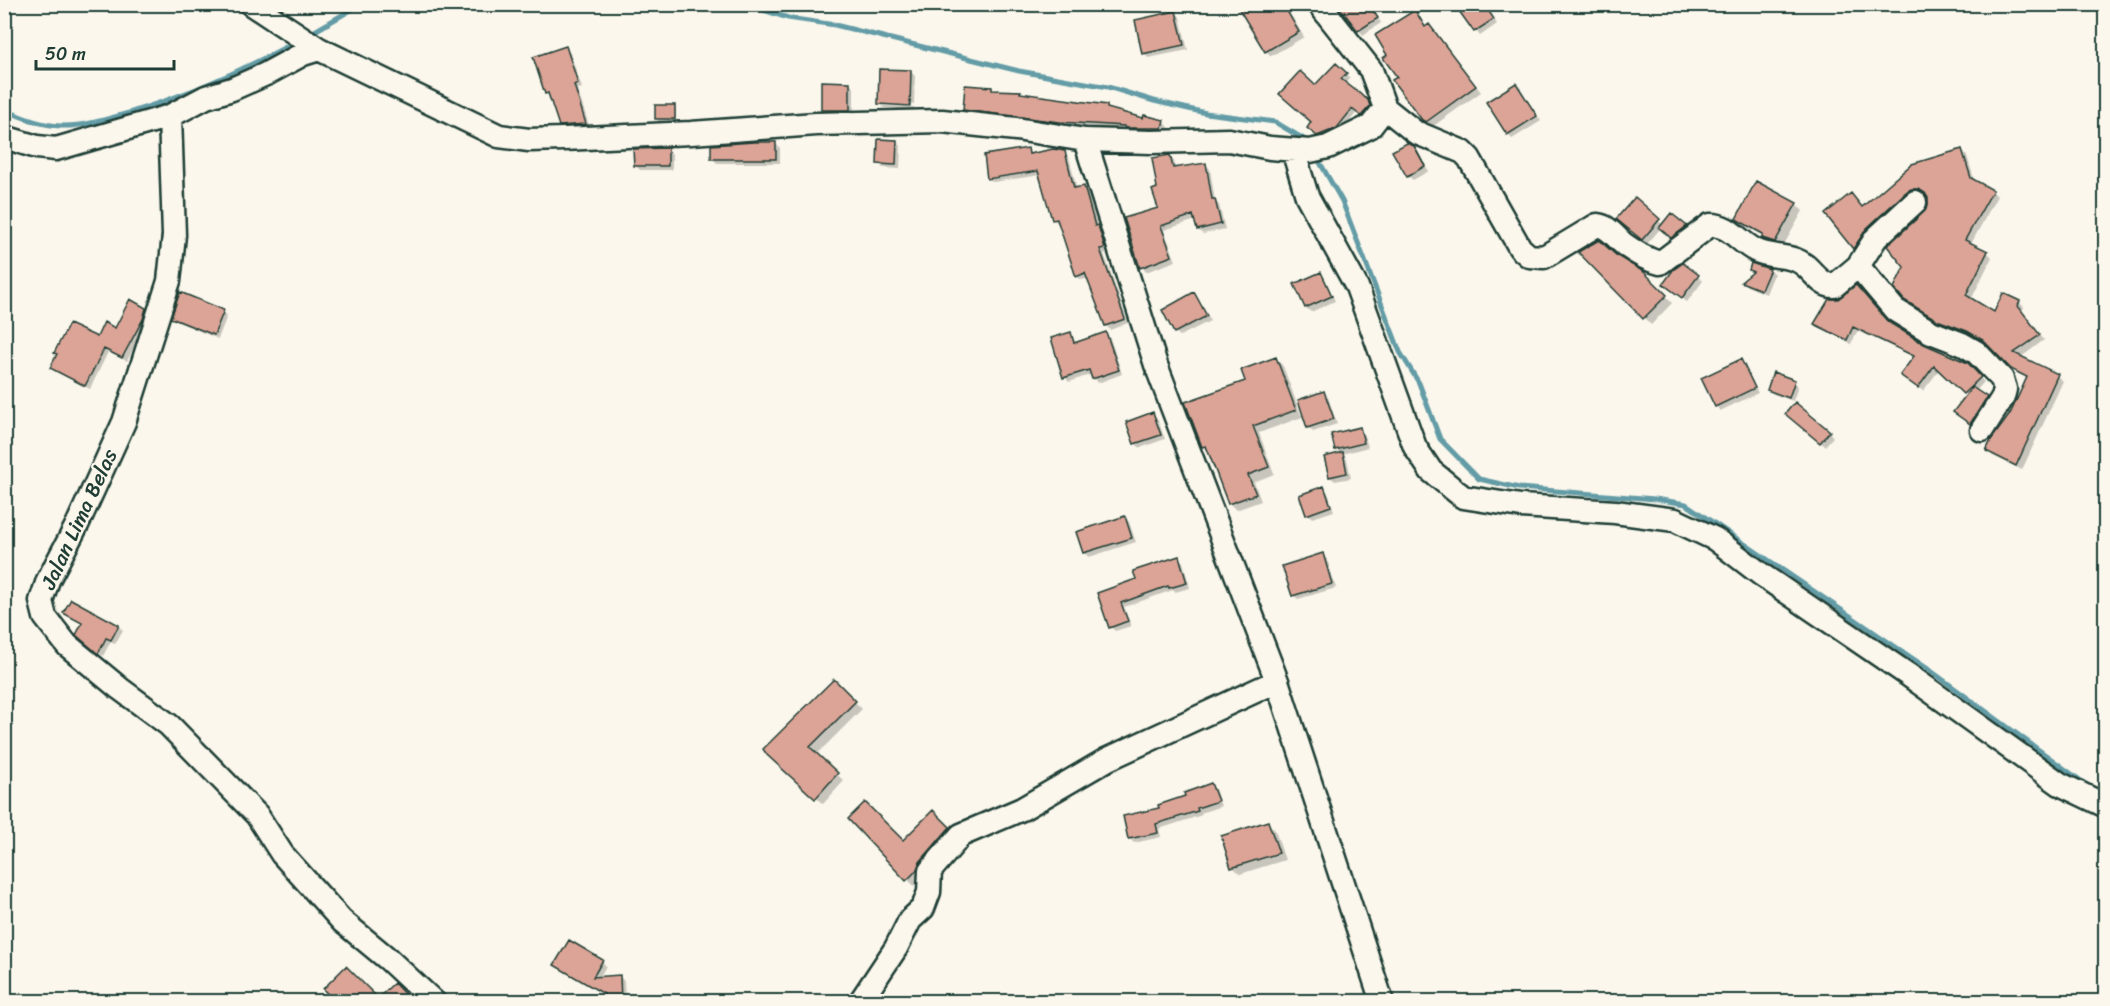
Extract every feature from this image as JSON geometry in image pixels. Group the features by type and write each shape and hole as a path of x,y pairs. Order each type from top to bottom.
{"street":[{"path":"1319,4 1371,70 1385,108 1415,132 1463,152 1469,158 1520,248 1529,256 1544,256 1597,225 1603,225 1624,244 1642,256 1660,263 1710,225 1718,224 1755,250 1771,256 1796,260 1811,269 1821,280 1834,286 1858,266 1876,238 1915,202"},
{"path":"257,9 314,45 499,136 529,140 691,133 816,124 942,121 1016,129 1085,140 1151,142 1229,140 1310,149 1371,126 1385,108"},
{"path":"4,137 37,147 56,148 170,116 206,97 232,89 266,74 303,54 314,45"},
{"name":"Jalan Lima Belas","path":"170,116 174,235 169,281 120,430 78,523 48,580 41,601 45,617 67,645 169,725 257,815 282,854 342,921 388,958 434,1002"},
{"path":"1085,140 1156,365 1277,681 1382,1002"},
{"path":"1310,149 1307,195 1357,287 1415,447 1431,471 1463,497 1521,506 1615,512 1675,520 1715,539 1762,575 1907,674 2060,784 2106,806"},
{"path":"1858,266 1895,310 1931,332 1976,352 2002,380 2005,389 2003,397 1982,430"},
{"path":"860,1002 896,948 910,920 923,908 929,892 930,871 961,835 1022,809 1108,759 1277,681"}],"building":[{"path":"1236,4 1283,4 1299,32 1265,52"},
{"path":"1337,4 1369,4 1378,18 1358,31"},
{"path":"1454,4 1484,4 1494,19 1474,32"},
{"path":"1415,10 1425,27 1429,24 1476,86 1426,122 1422,120 1392,80 1397,77 1383,58 1387,55 1375,35"},
{"path":"1176,11 1184,45 1142,54 1135,20"},
{"path":"566,46 578,83 574,85 586,124 559,126 548,93 545,94 533,57"},
{"path":"1336,63 1347,73 1341,79 1368,100 1370,106 1361,116 1352,109 1337,128 1317,136 1307,128 1311,122 1279,94 1300,71 1315,85"},
{"path":"879,69 911,70 910,106 878,104"},
{"path":"821,81 850,82 850,110 821,110"},
{"path":"1516,83 1537,116 1507,135 1486,102"},
{"path":"965,85 992,87 992,90 1021,91 1020,93 1107,105 1107,108 1143,118 1144,115 1164,120 1162,128 1125,128 1124,126 1060,122 963,110"},
{"path":"655,105 675,105 675,119 655,119"},
{"path":"878,139 897,140 896,165 877,164"},
{"path":"776,142 776,159 711,159 711,145"},
{"path":"1407,143 1414,146 1425,166 1407,177 1392,151"},
{"path":"668,148 668,166 634,166 633,149"},
{"path":"1028,148 1029,154 1053,149 1065,151 1074,188 1084,186 1095,226 1098,225 1105,248 1100,249 1125,319 1105,326 1085,273 1076,277 1057,219 1052,220 1038,171 987,179 984,155"},
{"path":"1962,149 1971,178 1993,190 1965,240 1988,251 1966,295 1994,312 2003,293 2020,301 2018,306 2040,335 2014,353 2058,374 2016,466 1986,451 2010,414 2027,377 2011,369 1983,340 1967,331 1937,320 1904,300 1894,288 1904,267 1887,246 1925,211 1928,198 1925,193 1918,189 1906,192 1867,228 1853,249 1825,214 1851,193 1862,207 1912,164"},
{"path":"1170,155 1173,168 1206,163 1212,199 1215,199 1221,224 1197,230 1193,215 1161,226 1172,256 1140,268 1124,218 1158,208 1152,190 1157,188 1152,158"},
{"path":"1756,181 1797,203 1775,242 1762,238 1763,234 1736,219"},
{"path":"1635,197 1660,219 1642,240 1616,219"},
{"path":"1671,213 1687,226 1671,238 1659,228"},
{"path":"1599,240 1617,256 1644,272 1667,295 1643,319 1578,252"},
{"path":"1683,263 1699,275 1682,298 1663,284 1673,270"},
{"path":"1751,263 1770,269 1761,290 1741,282 1753,272 1749,270"},
{"path":"1321,272 1332,296 1305,308 1294,284"},
{"path":"1856,285 1888,322 1924,344 1968,363 1981,377 1963,394 1934,366 1918,388 1900,375 1914,356 1853,327 1847,340 1814,324 1829,299 1838,299"},
{"path":"180,292 224,310 214,335 171,318"},
{"path":"1194,292 1207,316 1174,333 1162,310"},
{"path":"130,299 146,308 143,319 122,358 104,349 85,386 50,368 57,354 54,353 69,324 97,337 104,322 115,328"},
{"path":"1071,332 1074,343 1106,332 1119,370 1092,379 1089,370 1063,378 1051,338"},
{"path":"1276,357 1296,410 1253,426 1269,467 1248,475 1256,494 1228,504 1206,446 1202,447 1185,402 1245,381 1241,370"},
{"path":"1741,359 1755,388 1715,407 1701,378"},
{"path":"1773,372 1795,380 1789,398 1767,390"},
{"path":"1972,387 1987,397 1970,424 1953,412"},
{"path":"1324,391 1334,419 1307,428 1298,400"},
{"path":"1795,402 1830,431 1820,443 1785,414"},
{"path":"1153,412 1161,435 1134,444 1126,422"},
{"path":"1360,427 1364,443 1335,450 1331,434"},
{"path":"1343,452 1347,473 1329,477 1324,457"},
{"path":"1324,486 1331,506 1306,515 1299,495"},
{"path":"1125,516 1132,538 1083,553 1076,532"},
{"path":"1323,553 1332,584 1292,596 1282,566"},
{"path":"1179,556 1187,583 1169,588 1168,586 1121,603 1128,621 1109,628 1097,593 1136,579 1133,571"},
{"path":"71,599 119,625 111,640 106,638 98,654 76,635 82,623 63,613"},
{"path":"834,679 856,701 810,747 838,773 815,799 763,749"},
{"path":"1211,783 1218,801 1197,808 1198,811 1156,824 1158,833 1128,839 1123,816 1159,808 1158,805 1185,796 1184,793"},
{"path":"865,802 903,840 933,810 950,827 906,881 848,819"},
{"path":"1268,821 1279,853 1231,868 1221,836"},
{"path":"569,940 603,960 593,977 620,975 621,1002 605,1002 604,994 554,965"},
{"path":"346,966 378,998 394,983 412,1002 335,1002 323,989"}],"waterway":[{"path":"308,35 361,4"},
{"path":"745,4 788,18 835,25 1019,71 1108,87 1206,113 1275,122 1309,144"},
{"path":"4,109 32,121 54,125 70,126 95,122 151,106 194,90 297,41"},
{"path":"1315,154 1342,201 1400,352 1419,383 1440,439 1479,479 1519,488 1655,499 1686,504 1931,671 2088,786"}]}
